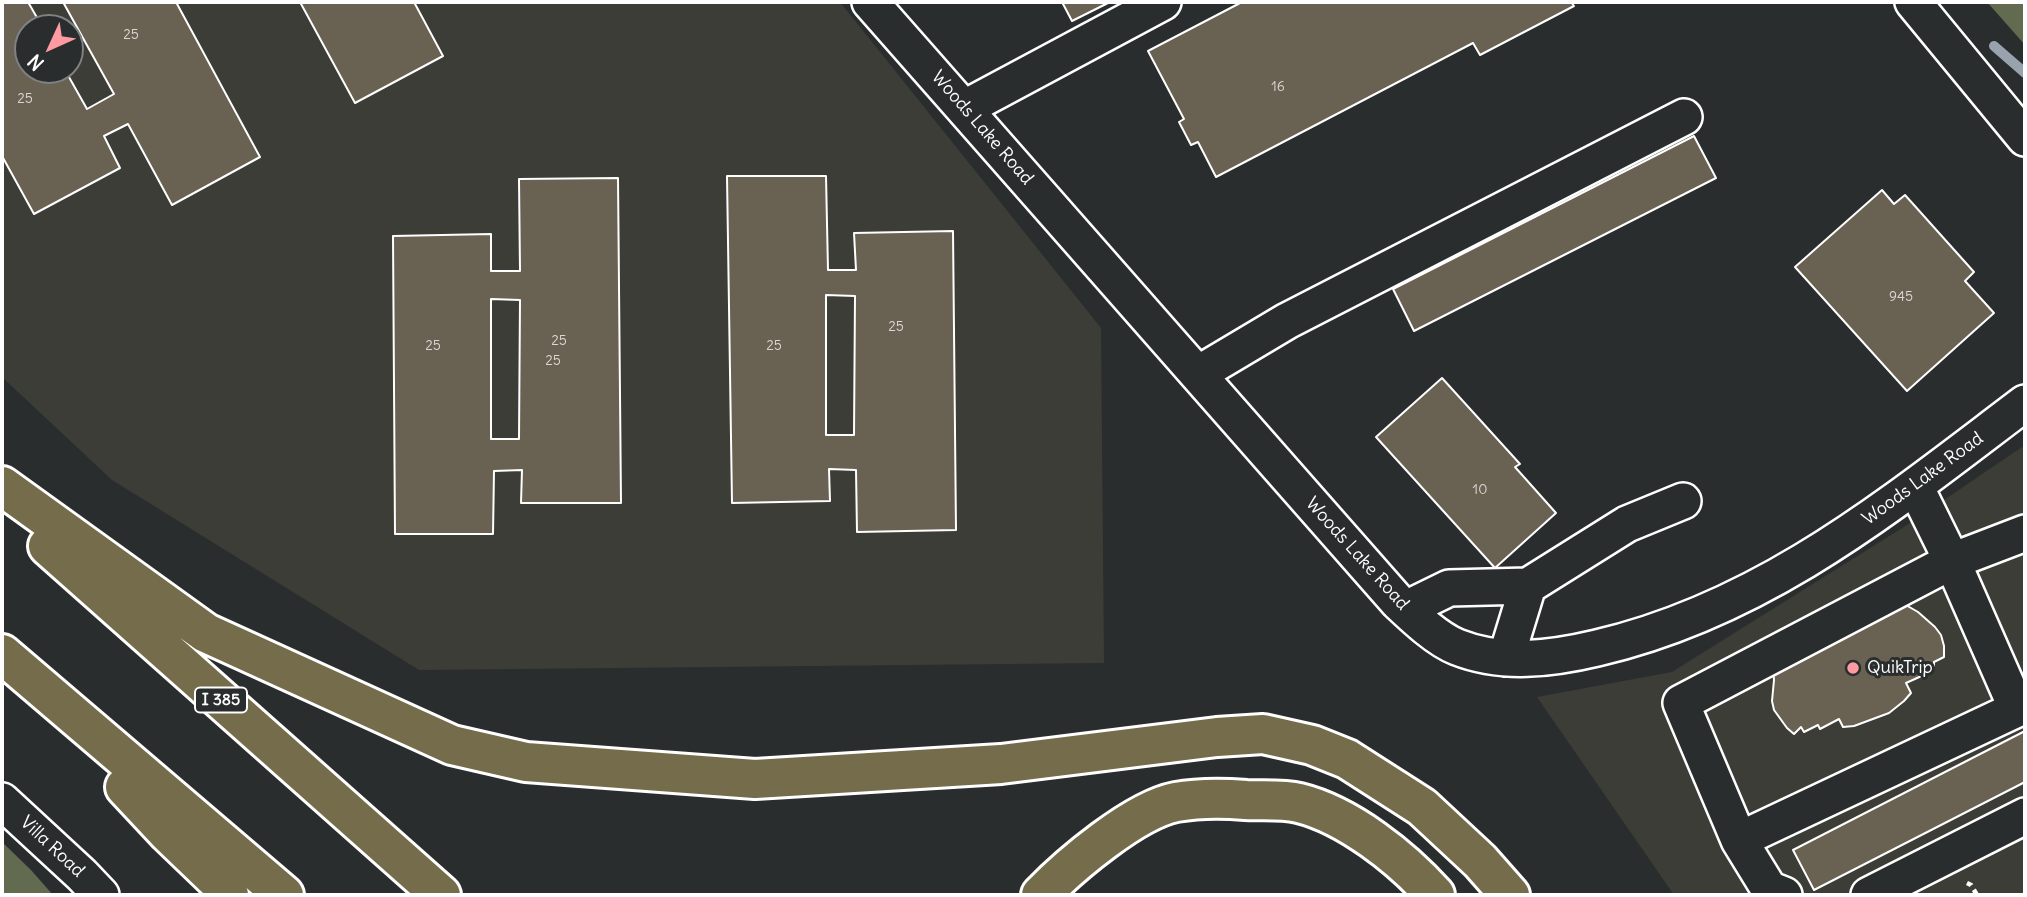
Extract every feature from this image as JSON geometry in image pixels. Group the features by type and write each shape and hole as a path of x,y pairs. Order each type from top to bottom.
{"highway":[{"path":"2,486 206,633 452,745 526,762 755,779 1001,764 1217,737 1263,734 1312,745 1347,759 1422,807 1480,861 1510,895"},
{"name":"I 385","path":"2,505 441,895"},
{"path":"2,655 229,895"},
{"path":"2,655 285,895"},
{"path":"1041,895 1062,873 1140,816 1175,802 1226,798 1298,803 1345,821 1402,861 1435,895"}],"street":[{"name":"Woods Lake Road","path":"870,2 1406,609 1453,646 1477,654 1507,658 1531,659 1567,655 1626,641 1741,597 1783,575 1850,533 2025,403"},
{"path":"965,108 1163,2"},
{"path":"1913,2 1935,17 2025,138"},
{"path":"1198,374 1287,321 1685,117"},
{"path":"1739,840 2021,707 1915,486"},
{"path":"1406,609 1449,588 1528,586 1627,524 1683,500"},
{"path":"1784,895 1769,889 1739,840 1681,703 1952,561 2025,533"},
{"path":"1507,658 1528,586"},
{"name":"Villa Road","path":"2,801 101,895"},
{"path":"1869,895 2025,816"}],"shaded area":[{"path":"2,2 840,2 1101,328 1104,663 419,670 112,480 2,377"},
{"path":"2025,445 2025,895 1674,895 1537,697 1672,672 1907,525"}],"green space":[{"path":"1987,2 2025,2 2025,45"},
{"path":"2,842 31,870 53,895 2,895"}],"building":[{"path":"2,2 28,2 35,14 14,14 14,84 73,84 87,109 114,94 84,40 84,14 70,14 63,2 176,2 260,157 172,205 128,124 104,136 120,168 34,214 2,156"},
{"path":"300,2 414,2 443,56 355,103"},
{"path":"1062,2 1110,2 1072,21"},
{"path":"1242,2 1571,2 1574,6 1480,55 1473,43 1216,177 1198,142 1191,145 1179,122 1184,119 1148,51"},
{"path":"1694,136 1716,178 1414,331 1393,289"},
{"path":"727,176 826,176 828,270 856,270 854,233 953,231 956,530 857,532 856,470 829,469 830,501 732,503","holes":["826,295 855,296 854,435 826,435"]},
{"path":"618,178 621,503 521,503 522,470 494,471 493,534 395,534 393,236 491,234 491,271 520,271 519,179","holes":["491,299 520,300 519,439 491,439"]},
{"path":"1882,190 1894,204 1905,195 1974,272 1965,281 1994,313 1907,391 1795,267"},
{"path":"1442,378 1520,464 1515,467 1556,513 1495,568 1376,437"},
{"name":"QuikTrip","path":"1904,604 1935,627 1941,635 1944,657 1924,671 1926,674 1906,683 1911,693 1904,701 1889,713 1854,726 1843,727 1839,719 1820,729 1818,725 1804,732 1801,727 1794,734 1787,728 1774,710 1773,669"},
{"path":"2025,731 2025,782 1814,890 1793,850"}],"waterway":[{"path":"1994,46 2025,73"}],"place":[{"name":"QuikTrip","path":"1853,668"}]}
